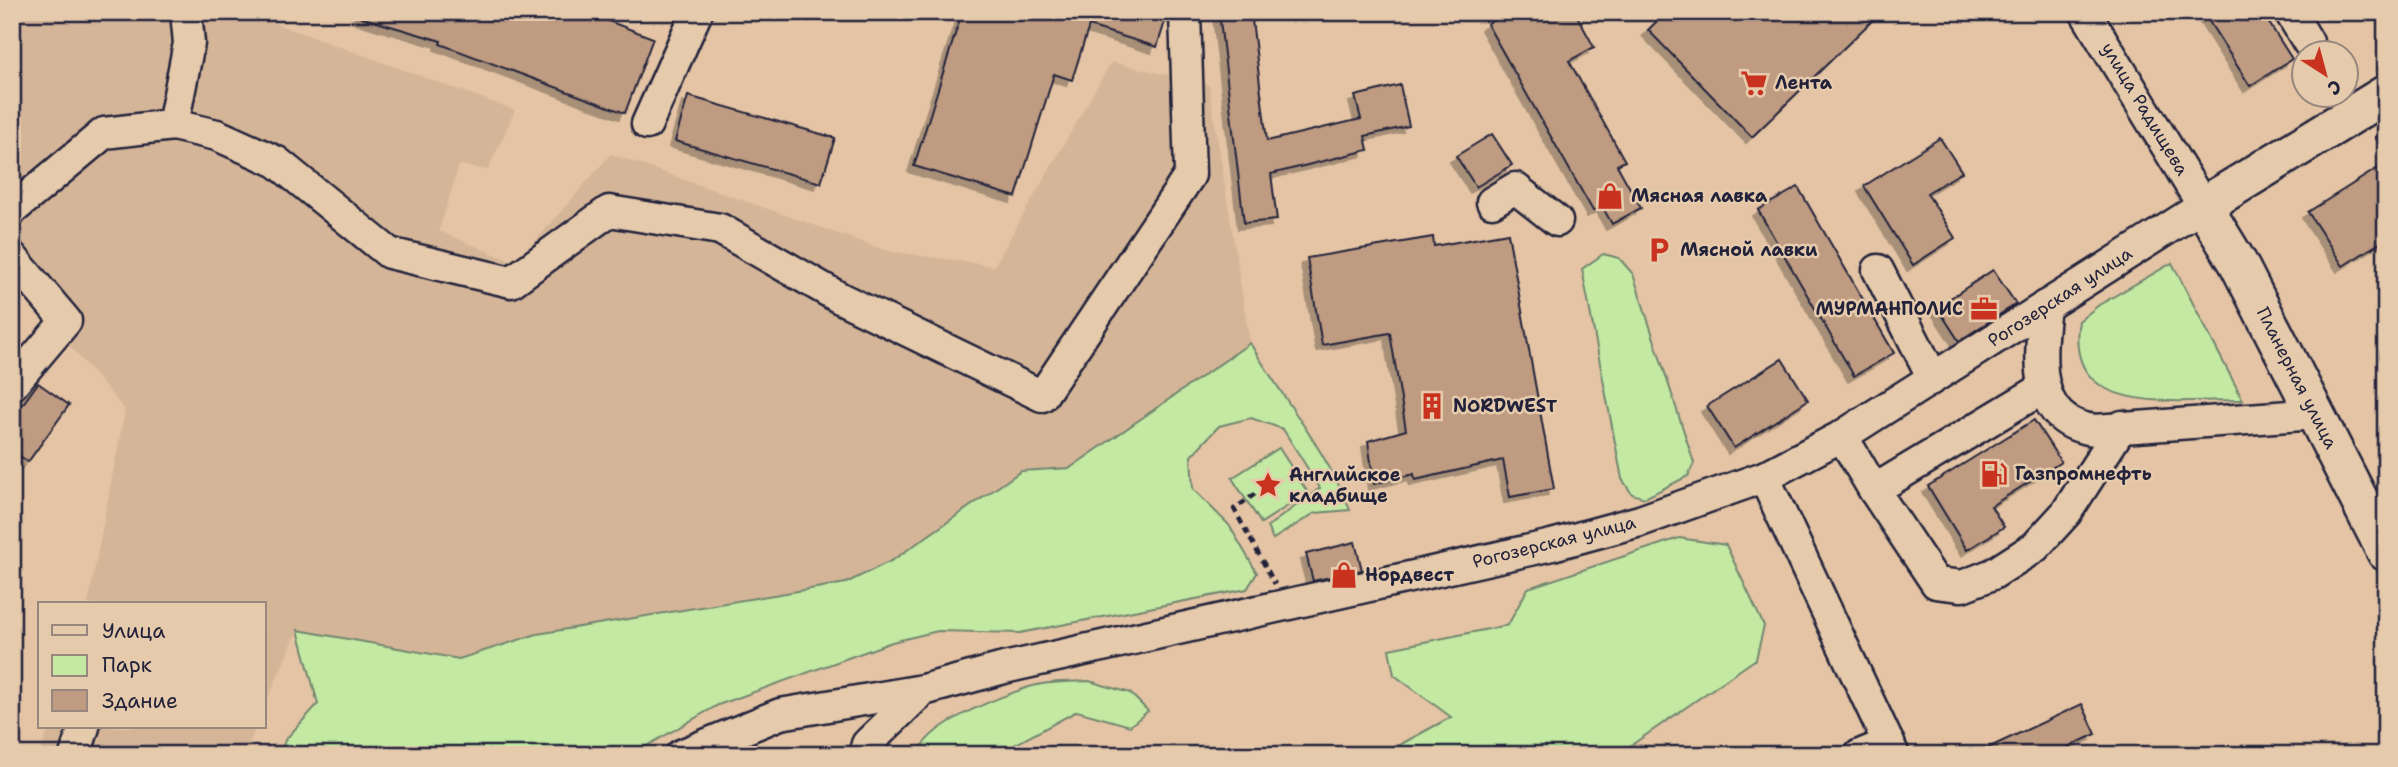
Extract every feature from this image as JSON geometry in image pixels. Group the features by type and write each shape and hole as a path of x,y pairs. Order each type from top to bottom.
{"main road":[{"path":"2203,206 2386,94"},
{"name":"Планерная улица","path":"2203,206 2238,263 2386,552"}],"street":[{"path":"173,125 189,43 186,12"},
{"path":"647,124 697,12"},
{"path":"12,210 104,133 173,125 217,135 277,162 389,253 511,282 609,211 720,229 839,299 1042,396 1190,174 1185,12"},
{"name":"улица Радищева","path":"2085,12 2203,206"},
{"path":"2290,12 2306,38"},
{"path":"1492,202 1515,188 1557,221"},
{"name":"Рогозерская улица","path":"864,755 867,744 923,690 1004,668 1285,603 1552,545 1640,520 1764,477 1842,436 2203,206"},
{"path":"12,257 66,321 12,385"},
{"path":"1878,270 1933,378"},
{"path":"2045,306 2040,372 2052,407 2079,428 2316,414"},
{"path":"1874,490 2045,387"},
{"path":"1842,436 1874,490 1936,583 1962,586 1993,574 2035,547 2066,513 2122,426"},
{"path":"1764,477 1892,749 1860,755"},
{"path":"681,755 780,714 923,690"},
{"path":"75,755 84,728"}],"path":[{"path":"1255,494 1234,509 1285,603"}],"shaded area":[{"path":"12,12 243,12 515,110 488,170 459,165 439,231 516,263 611,154 888,251 994,266 1111,62 1209,85 1250,343 1070,468 1020,471 893,560 846,583 537,634 459,659 298,630 266,702 266,602 88,602 125,410 12,279"},
{"path":"50,728 256,728 244,755 39,755"}],"green space":[{"path":"1603,254 1619,258 1633,274 1694,463 1688,476 1645,498 1632,494 1622,479 1582,269"},
{"path":"2172,263 2243,400 2159,401 2131,397 2107,389 2089,375 2079,353 2079,321 2099,305"},
{"path":"1250,343 1329,466 1350,510 1315,513 1273,539 1267,527 1320,488 1283,429 1251,418 1219,426 1191,456 1193,489 1229,525 1257,573 1247,589 1020,633 938,631 892,642 718,705 631,755 280,755 285,740 318,704 298,630 459,659 537,634 846,583 893,560 1021,471 1070,468"},
{"path":"1279,448 1308,493 1261,523 1232,478"},
{"path":"1679,538 1726,545 1764,626 1756,659 1617,755 1381,755 1451,717 1394,675 1389,649 1508,625 1528,588"},
{"path":"1089,681 1130,693 1148,711 1130,726 1077,711 996,755 918,755 924,744 949,722 983,705 1036,685"}],"building":[{"path":"361,12 585,12 653,38 625,113 440,44 441,41 360,17"},
{"path":"962,12 1168,12 1157,47 1089,26 1072,80 1054,74 1016,197 914,166"},
{"path":"1219,12 1251,12 1267,141 1361,119 1355,96 1400,85 1409,126 1365,136 1368,150 1271,174 1277,220 1244,223"},
{"path":"1508,12 1575,12 1594,47 1569,61 1625,161 1617,165 1641,208 1612,224 1602,206 1593,211 1487,24"},
{"name":"Лента","path":"1666,12 1881,12 1752,137 1648,30"},
{"path":"2203,12 2262,12 2290,56 2290,60 2250,86"},
{"path":"688,96 835,138 821,183 675,141"},
{"path":"1492,134 1512,165 1476,187 1456,156"},
{"path":"1940,138 1962,172 1927,193 1955,238 1913,265 1864,186"},
{"path":"2386,163 2386,239 2343,266 2308,212"},
{"path":"1798,187 1894,353 1854,376 1758,210"},
{"path":"1508,233 1554,489 1510,497 1503,460 1415,480 1414,474 1374,484 1368,441 1406,430 1390,333 1322,345 1307,258 1433,237 1434,246"},
{"path":"1993,270 2016,304 1959,341 1937,307"},
{"path":"1782,359 1808,400 1734,448 1707,406"},
{"path":"38,383 69,405 28,462 12,450 12,419"},
{"name":"Газпромнефть","path":"2034,420 2061,462 1991,506 2004,527 1967,550 1928,486"},
{"path":"1355,542 1362,570 1313,581 1306,554"},
{"path":"2082,704 2096,734 2051,755 1973,755"}],"place":[{"name":"Лента","path":"1754,83"},
{"name":"Мясная лавка","path":"1610,196"},
{"name":"Мясной лавки","path":"1659,250"},
{"name":"МУРМАНПОЛИС","path":"1984,309"},
{"name":"NORDWEST","path":"1432,406"},
{"name":"Газпромнефть","path":"1994,474"},
{"name":"Английское кладбище","path":"1268,485"},
{"name":"Нордвест","path":"1344,575"}]}
